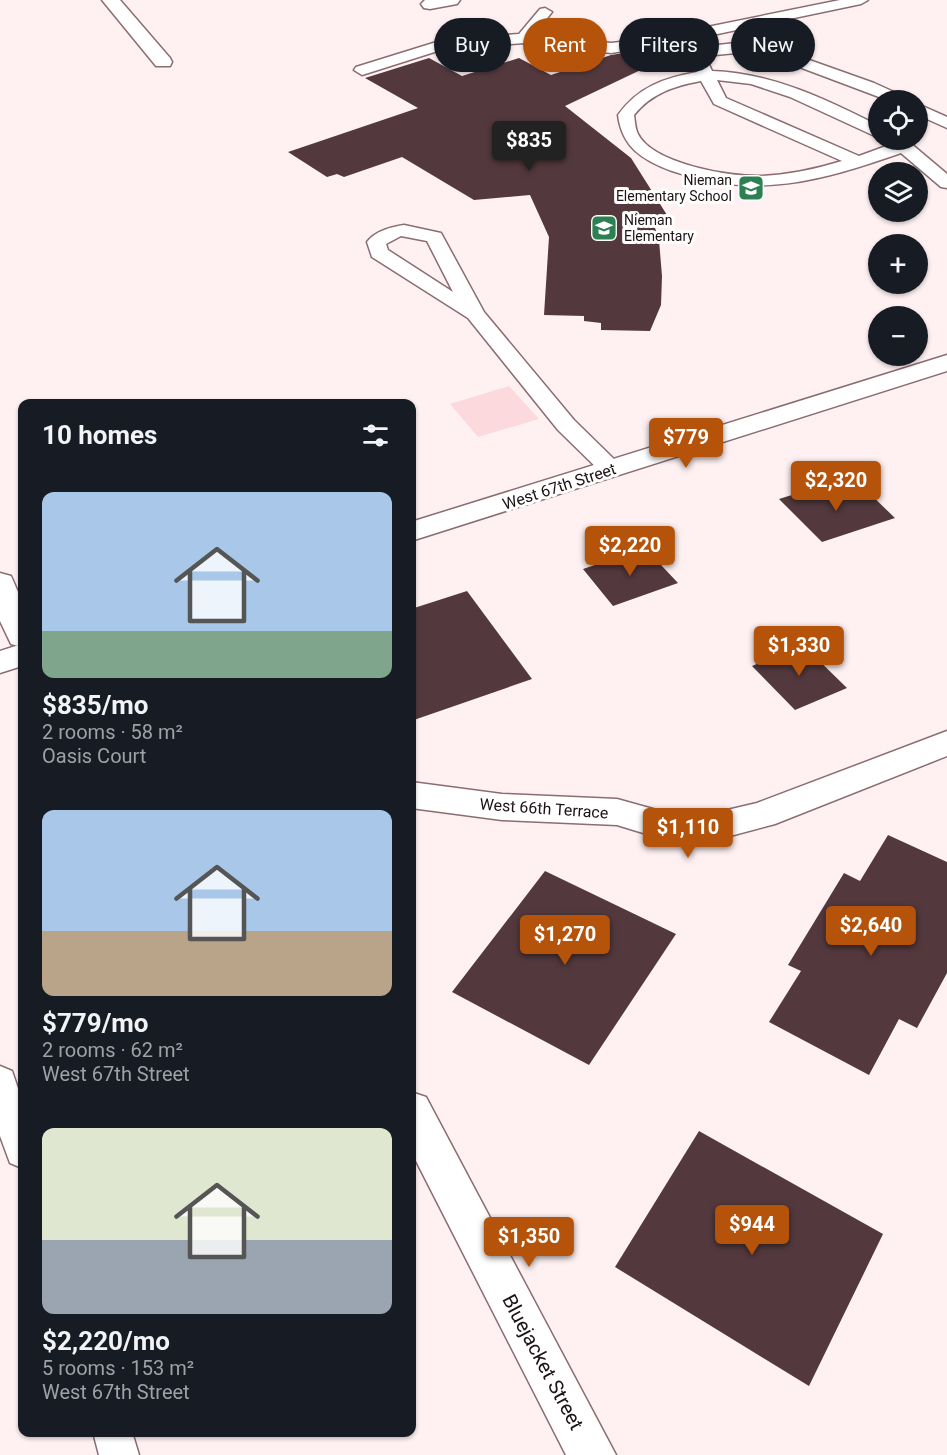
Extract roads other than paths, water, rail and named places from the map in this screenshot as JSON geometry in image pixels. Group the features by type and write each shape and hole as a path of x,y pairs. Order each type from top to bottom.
{"street":[{"path":"111,0 163,62"},
{"path":"430,4 451,0"},
{"name":"West 67th Street","path":"416,530 947,363"},
{"path":"0,583 18,627"},
{"path":"0,662 18,656"},
{"name":"West 66th Terrace","path":"416,796 502,807 616,812 689,833 763,815 947,743"},
{"name":"Bluejacket Street","path":"416,1120 592,1455"}],"lane":[{"path":"719,29 861,0"},
{"path":"540,18 545,12"},
{"path":"362,70 444,45 523,38"},
{"path":"719,50 736,48 798,61 877,90"},
{"path":"705,72 720,101 859,162"},
{"path":"868,127 836,110 766,84 732,75 706,75 666,83 638,99 626,115 629,134 654,157 696,175 753,183 798,177 859,162 883,150"},
{"path":"928,114 947,123"},
{"path":"906,150 947,183"},
{"path":"475,314 379,253 376,242 393,231 409,229 434,237 475,314 566,425 611,469"},
{"path":"0,1081 18,1139"},
{"path":"114,1437 119,1455"}],"place":[{"name":"Nieman Elementary School","path":"751,188"},
{"name":"Nieman Elementary","path":"604,228"}]}
